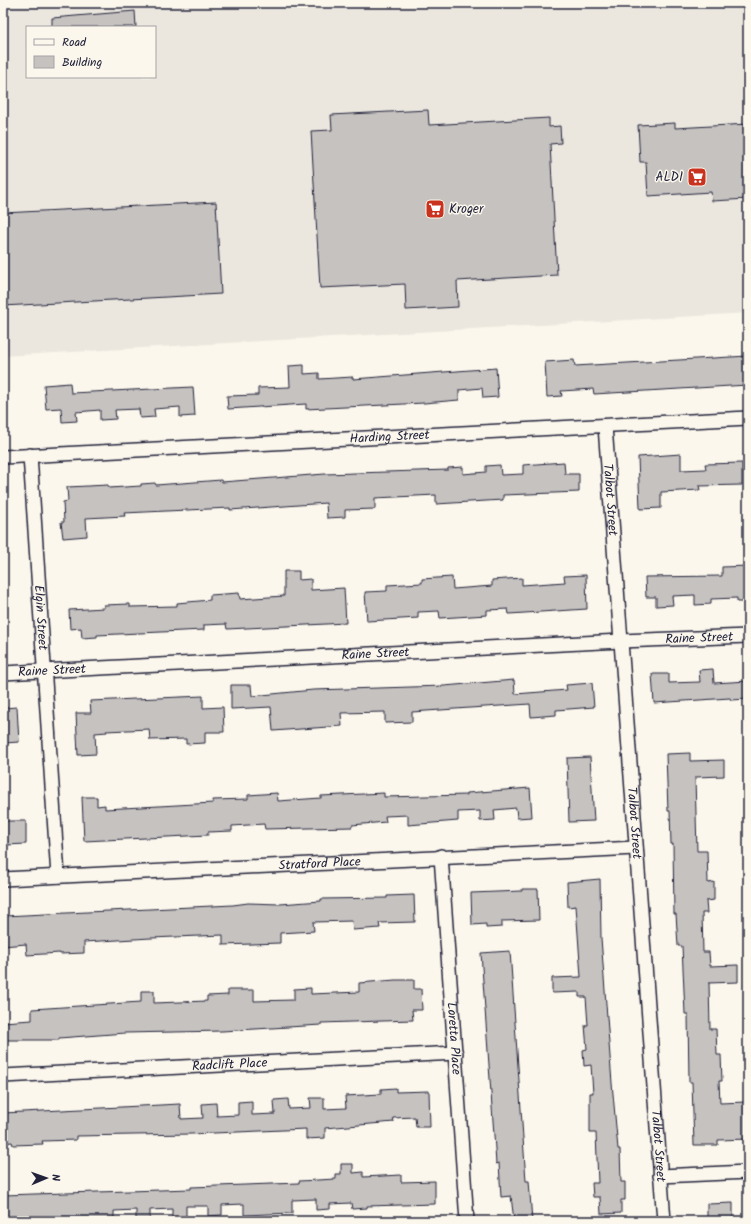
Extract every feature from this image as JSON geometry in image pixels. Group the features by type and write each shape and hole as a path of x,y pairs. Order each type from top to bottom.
{"street":[{"name":"Harding Street","path":"3,457 748,418"},
{"name":"Talbot Street","path":"605,426 664,1221"},
{"name":"Elgin Street","path":"30,455 58,876"},
{"name":"Raine Street","path":"3,673 621,641 748,636"},
{"name":"Stratford Place","path":"3,879 441,856 636,848"},
{"name":"Loretta Place","path":"441,856 467,1221"},
{"name":"Radclift Place","path":"3,1076 456,1053"},
{"path":"660,1176 748,1172"}],"shaded area":[{"path":"3,3 748,3 748,313 3,356"}],"building":[{"path":"135,11 136,26 52,26 52,18"},
{"name":"Kroger","path":"428,110 429,125 549,118 549,127 560,126 561,143 550,144 557,275 457,281 458,307 406,310 405,284 320,288 311,131 332,130 331,115"},
{"name":"ALDI","path":"675,123 675,128 748,124 748,199 712,201 711,192 648,196 646,162 640,162 638,125"},
{"path":"216,202 221,294 3,306 3,213"},
{"path":"748,356 748,385 594,394 593,389 561,391 562,396 547,397 545,362 574,360 575,366"},
{"path":"304,365 304,374 319,373 319,379 353,377 353,379 496,368 498,397 483,398 482,388 459,390 459,400 424,403 306,409 306,404 228,409 227,396 258,395 258,388 290,387 289,366"},
{"path":"70,383 71,393 193,387 195,416 180,417 180,407 154,409 155,417 140,418 139,409 115,410 116,419 100,420 100,410 76,412 77,421 62,422 61,408 46,409 44,385"},
{"path":"681,454 681,470 706,469 705,464 742,463 742,485 699,486 700,490 661,492 661,508 640,509 638,457"},
{"path":"564,462 565,474 579,474 579,492 503,495 503,500 436,504 436,495 375,498 375,509 345,510 345,517 327,518 326,503 230,510 230,508 124,513 125,516 86,518 87,536 63,538 61,522 64,522 63,502 68,501 67,487 108,485 109,488 141,486 141,484 155,483 156,485 221,480 222,482 325,474 448,470 448,468 463,467 463,474 486,472 486,466 500,465 501,475 523,474 523,465"},
{"path":"748,566 748,602 737,602 737,598 711,599 711,604 695,605 695,595 672,596 673,605 656,606 656,597 646,597 645,577 722,576 722,567"},
{"path":"284,571 299,571 299,580 311,579 311,590 344,588 346,623 227,629 226,624 204,625 204,630 97,635 97,637 82,638 81,628 70,629 69,610 104,608 104,605 130,604 130,607 177,606 177,603 210,600 210,595 239,593 240,599 284,596"},
{"path":"586,575 587,609 509,614 508,609 487,610 487,615 440,618 439,611 418,612 418,618 367,621 365,592 387,591 387,585 422,583 422,579 452,577 453,589 492,586 492,580 522,578 522,585 565,582 564,576"},
{"path":"713,669 714,683 748,681 748,699 731,700 730,698 654,703 652,674 669,674 669,683 700,682 699,670"},
{"path":"514,680 515,694 567,690 566,685 592,683 594,707 556,710 556,715 531,717 530,704 412,712 412,722 385,723 385,712 341,713 342,726 273,731 271,707 231,709 231,685 251,685 252,696 313,690 444,686"},
{"path":"203,696 203,708 223,707 224,732 205,732 205,743 186,744 186,739 150,740 149,729 106,731 107,732 95,733 96,754 78,755 76,713 91,713 90,701"},
{"path":"17,707 19,742 5,743 3,708"},
{"path":"690,753 690,761 724,760 724,776 695,777 697,851 707,851 708,883 714,882 714,900 706,901 707,913 702,913 703,952 709,952 710,966 738,965 738,982 709,983 710,1029 716,1029 717,1055 721,1055 722,1081 719,1081 720,1103 746,1102 748,1139 718,1140 718,1145 694,1145 692,1082 689,1082 688,1014 685,1014 682,946 678,946 676,914 674,914 673,844 671,844 670,811 668,811 666,754"},
{"path":"590,757 594,821 569,822 567,758"},
{"path":"530,788 532,817 517,818 516,808 494,810 495,820 480,821 480,811 458,812 458,821 408,825 408,815 385,816 386,822 352,825 352,827 265,829 264,824 232,826 232,831 208,832 208,835 84,841 82,797 97,797 97,806 105,805 105,809 213,803 213,800 248,799 248,795 277,793 278,801 321,798 321,796 384,793 384,797 467,795 467,793"},
{"path":"3,821 26,821 26,844 7,845 7,840 3,840"},
{"path":"600,879 601,938 612,1083 618,1149 620,1149 621,1182 625,1182 625,1200 621,1200 621,1213 601,1214 600,1197 593,1197 592,1183 598,1183 596,1133 590,1133 590,1093 593,1093 591,1065 584,1066 583,1050 587,1049 585,1025 588,1025 586,997 579,997 579,992 552,993 552,978 581,977 576,906 568,907 567,882"},
{"path":"522,889 538,889 539,920 502,921 502,927 486,928 486,924 472,925 471,893 522,891"},
{"path":"414,895 415,922 379,923 380,928 353,930 352,921 313,922 314,931 280,933 280,943 223,945 223,935 151,938 84,942 84,953 27,955 26,944 3,946 4,916 248,903 280,904 321,901 321,899 387,898 387,896"},
{"path":"510,951 526,1181 529,1181 532,1221 514,1221 511,1196 501,1197 499,1163 496,1164 481,953"},
{"path":"414,980 414,989 421,989 422,1010 412,1010 413,1020 321,1023 321,1025 222,1031 125,1033 59,1038 59,1040 3,1040 3,1022 32,1020 32,1009 141,1002 141,991 154,991 154,1003 207,1001 207,996 228,995 228,990 254,990 254,1001 294,1000 294,989 311,988 311,994 359,992 359,983"},
{"path":"396,1088 396,1092 429,1091 430,1127 416,1127 415,1117 393,1118 394,1122 325,1128 325,1138 306,1139 306,1129 191,1134 76,1136 76,1140 42,1141 43,1144 13,1145 12,1142 3,1143 3,1113 180,1104 181,1119 203,1118 202,1104 216,1103 217,1116 238,1115 238,1102 252,1101 252,1115 275,1114 274,1100 288,1099 289,1109 311,1108 310,1098 324,1098 324,1109 346,1108 345,1096 381,1094 381,1089"},
{"path":"341,1164 353,1164 353,1173 363,1172 363,1177 401,1175 401,1182 435,1181 435,1204 367,1206 367,1208 352,1209 351,1203 330,1204 330,1209 316,1210 316,1199 292,1200 292,1213 244,1215 244,1204 222,1205 222,1215 208,1216 208,1206 186,1206 186,1219 172,1220 172,1209 150,1210 150,1220 136,1220 136,1210 114,1211 114,1221 3,1221 3,1195 191,1189 191,1187 299,1183 299,1181 336,1179 336,1174 341,1174"},
{"path":"733,1203 733,1221 707,1221 707,1204"}],"place":[{"name":"ALDI","path":"697,177"},
{"name":"Kroger","path":"435,209"}]}
